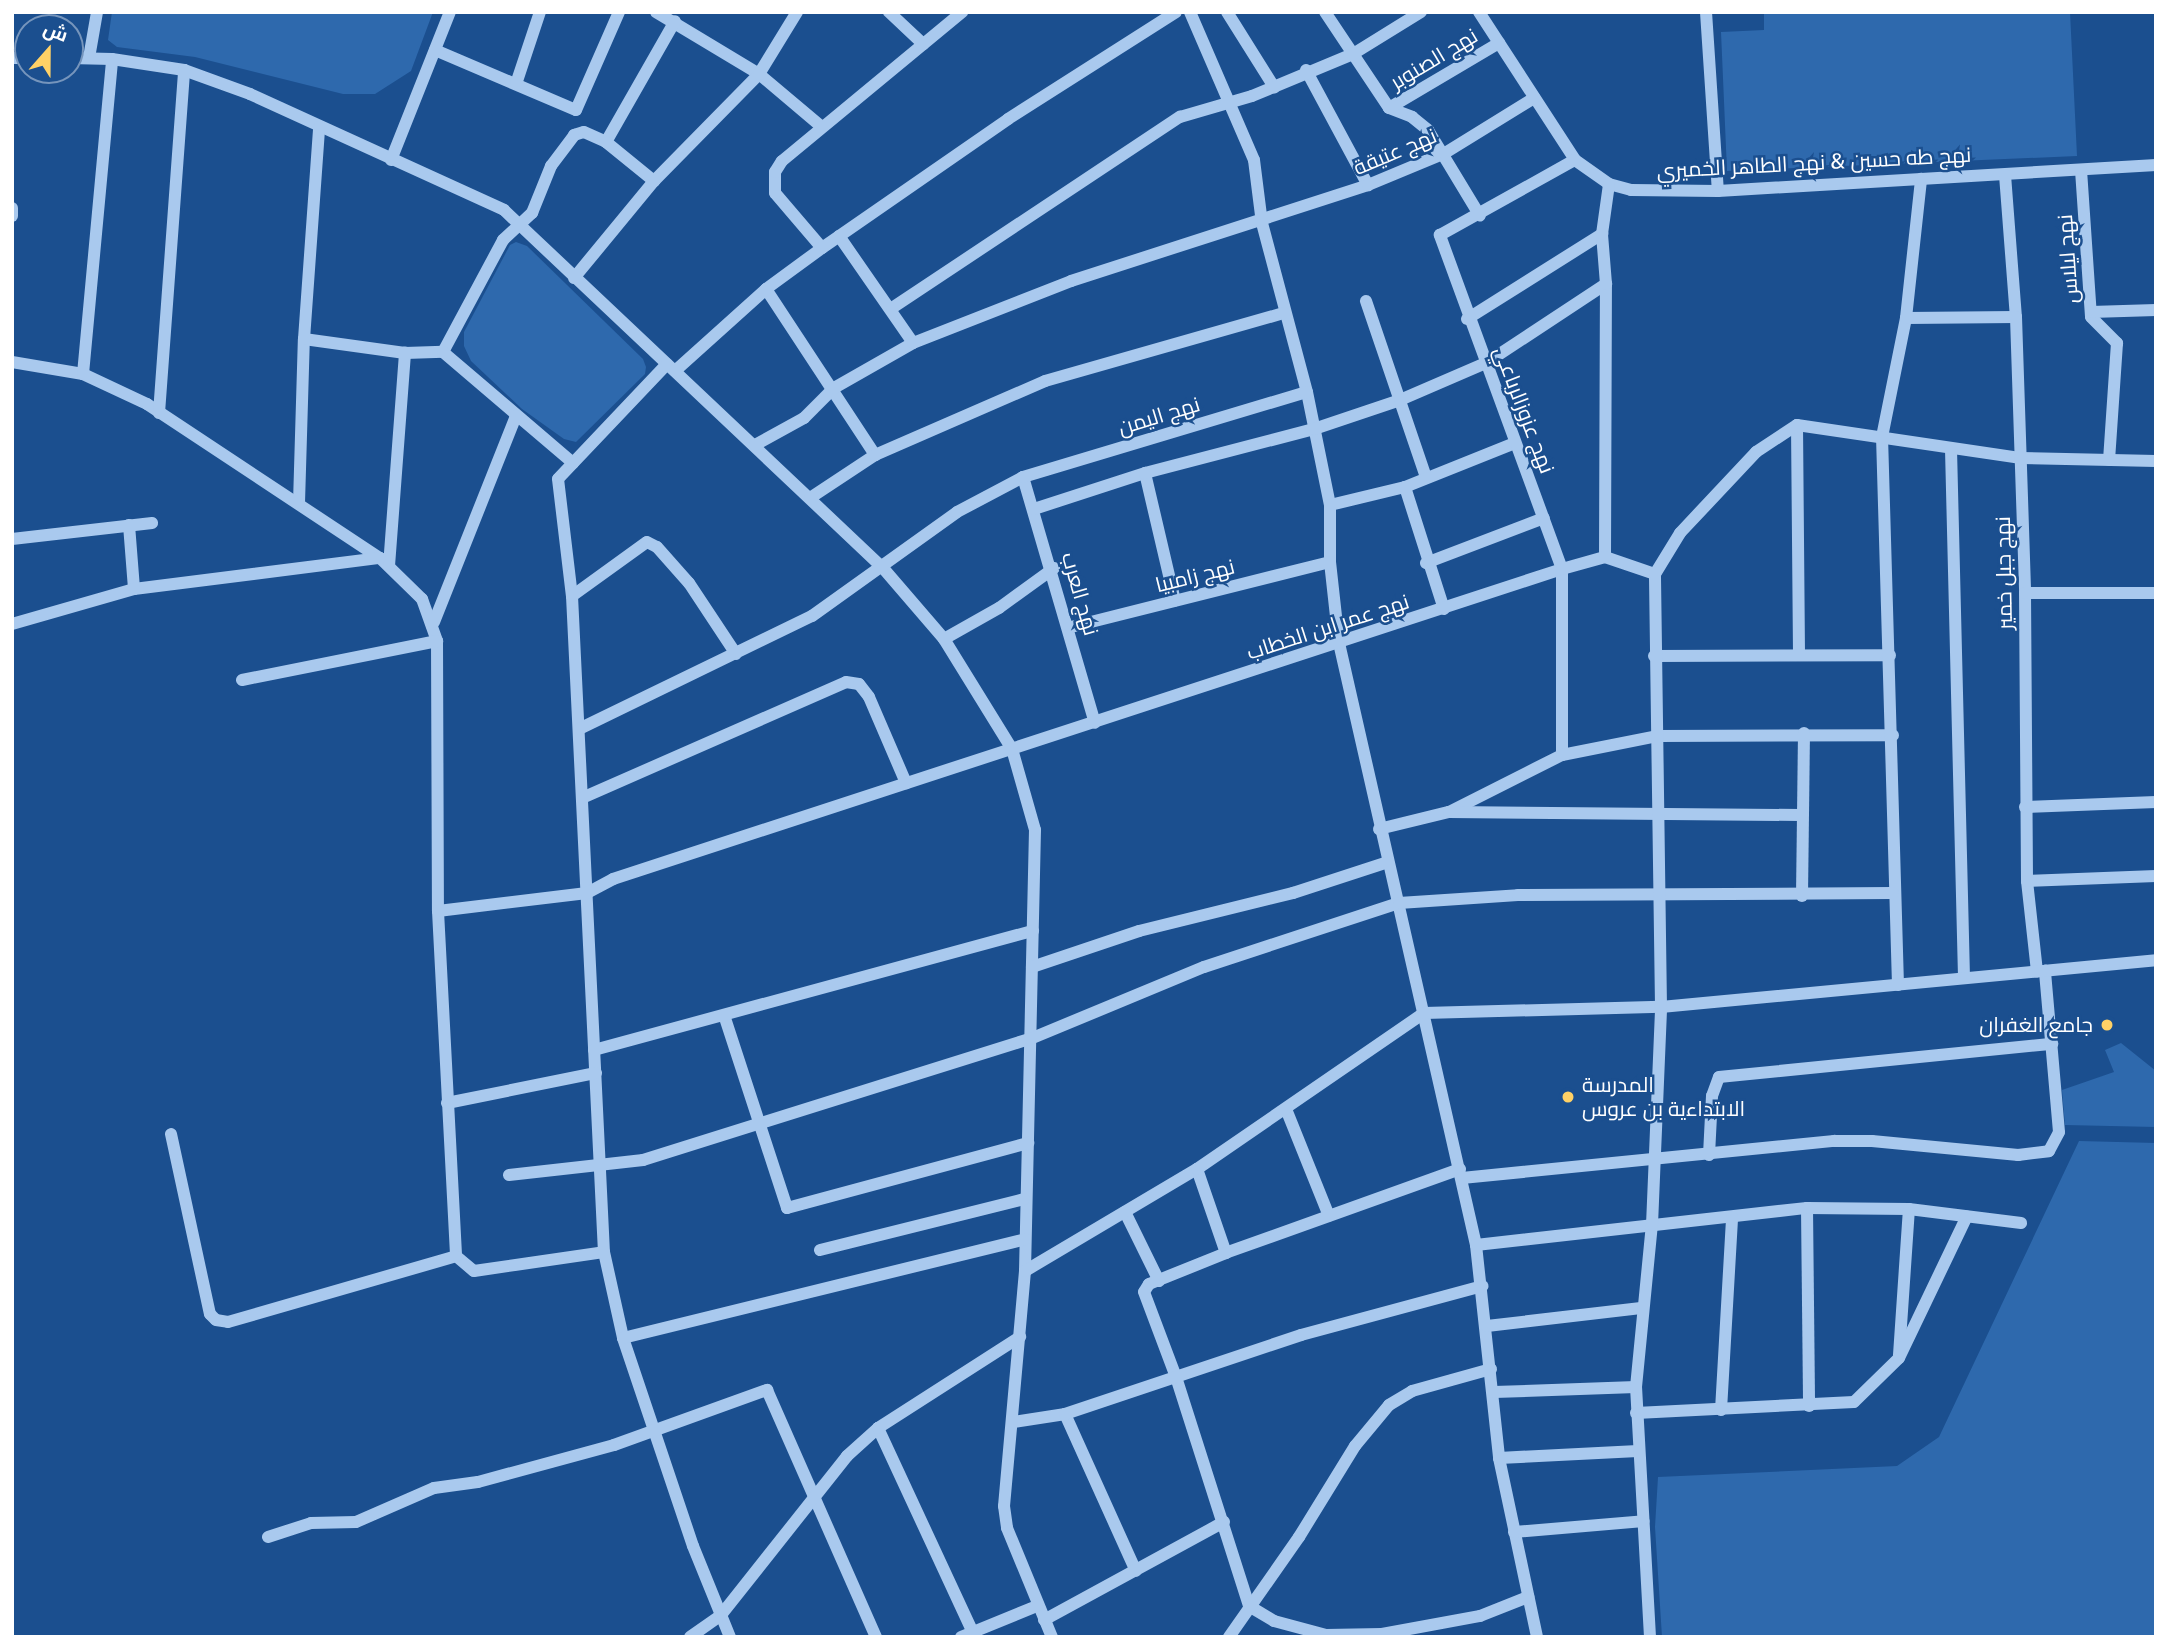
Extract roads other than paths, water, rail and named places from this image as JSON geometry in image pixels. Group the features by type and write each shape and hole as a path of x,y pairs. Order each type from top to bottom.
{"street":[{"path":"89,58 97,12"},
{"path":"391,160 450,12"},
{"path":"516,84 540,12"},
{"path":"584,132 576,110 619,12"},
{"path":"656,12 676,21 759,74 822,127"},
{"path":"574,278 654,181 759,74 797,12"},
{"path":"889,12 923,44"},
{"path":"822,248 775,193 774,184 782,161 962,12"},
{"path":"730,1637 623,1338 604,1252 572,596 558,479 671,368 766,289 1008,119 1176,12"},
{"path":"1190,12 1232,102 1254,160 1262,223 1307,392 1330,505 1329,562 1339,643 1379,829 1399,903 1476,1245 1487,1326 1499,1458 1536,1637"},
{"path":"1227,12 1274,87"},
{"path":"1325,12 1389,108 1423,124 1445,153 1480,216"},
{"path":"892,308 1139,142 1201,108 1232,102 1274,87 1306,70 1353,54 1421,12"},
{"name":"نهج طه حسين & نهج الطاهر الخميري","path":"1479,12 1574,160 1609,184 1644,191 1717,191 2156,165"},
{"path":"1706,12 1717,191"},
{"path":"606,142 676,21"},
{"name":"نهج الصنوبر","path":"1389,108 1499,43"},
{"path":"435,50 576,110"},
{"path":"84,58 112,59 184,70 250,94 319,128 504,210 755,444 883,568 944,639 1012,749 1035,830 1028,1143 1024,1199 1025,1271 1014,1422 1004,1506 1007,1528 1052,1637"},
{"path":"83,374 112,59"},
{"path":"159,413 184,70"},
{"path":"1306,70 1368,185"},
{"name":"نهج عتيقة","path":"755,444 804,418 834,388 913,343 1071,281 1262,223 1368,185 1445,153 1534,98"},
{"path":"299,503 304,339 319,128"},
{"path":"443,352 503,240 532,213 551,166 574,135 584,132 606,142 654,181"},
{"name":"نهج عزوزالرباعي","path":"1562,755 1562,569 1486,363 1467,319 1440,235 1480,216 1574,160"},
{"name":"نهج ليلاس","path":"2081,170 2091,312 2117,343 2109,460"},
{"name":"نهج جبل خمير","path":"1709,1155 1872,1141 2018,1155 2049,1152 2059,1132 2052,1044 2027,881 2025,593 2016,317 2005,175"},
{"path":"1898,985 1893,893 1893,735 1882,437 1906,318 1921,178"},
{"path":"1609,184 1602,234 1606,284 1605,557 1655,574"},
{"path":"12,208 12,216"},
{"path":"1467,319 1602,234"},
{"path":"839,236 892,308 913,343"},
{"path":"1034,509 1145,473 1314,429 1400,400 1486,363 1606,284"},
{"path":"766,289 834,388 875,455"},
{"path":"1366,301 1426,477"},
{"path":"2091,312 2156,310"},
{"path":"810,498 875,455 1045,380 1284,313"},
{"path":"1906,318 2016,317"},
{"path":"304,339 405,353 443,352 573,463"},
{"path":"385,562 405,353"},
{"path":"12,362 83,374 159,413 385,562 422,599 434,622 437,641 438,911 456,1256 474,1271 604,1252"},
{"name":"نهج اليمن","path":"579,729 812,616 883,568 957,512 1023,477 1307,392"},
{"path":"434,622 516,416"},
{"path":"1650,1637 1636,1387 1641,1308 1652,1226 1661,1007 1655,816 1658,736 1654,656 1655,574 1680,533 1756,452 1797,425 2020,458 2156,461"},
{"path":"1797,425 1799,655"},
{"path":"1330,505 1405,487 1515,443"},
{"path":"1951,449 1964,978"},
{"path":"1145,473 1175,601"},
{"name":"نهج العرب","path":"1023,477 1054,569 1095,723"},
{"path":"1405,487 1426,564 1444,609"},
{"path":"1426,564 1544,518"},
{"path":"12,539 152,523"},
{"path":"129,525 134,589"},
{"path":"572,596 647,542 657,547 689,583 736,654"},
{"name":"نهج عمر ابن الخطاب","path":"438,911 587,892 612,879 1605,557"},
{"path":"12,624 134,589 385,562"},
{"name":"نهج زامبيا","path":"1070,627 1329,562"},
{"path":"944,639 999,608 1054,569"},
{"path":"2025,593 2156,593"},
{"path":"242,680 437,641"},
{"path":"1654,656 1890,655"},
{"path":"582,798 846,682 859,684 869,697 906,783"},
{"path":"1379,829 1449,811 1562,755 1658,736 1804,733 1893,735"},
{"path":"1802,896 1800,815 1804,733"},
{"path":"2025,807 2156,802"},
{"path":"1449,811 1655,816 1800,815"},
{"path":"1032,967 1139,931 1293,893 1388,862"},
{"path":"2027,881 2156,876"},
{"path":"509,1175 643,1160 1030,1039 1204,967 1399,903 1518,895 1802,896 1893,893"},
{"path":"594,1050 725,1018 1033,931"},
{"path":"1025,1271 1197,1169 1424,1013 1661,1007 2156,960"},
{"path":"725,1018 787,1208 1028,1143"},
{"path":"1528,1597 1479,1616 1382,1634 1325,1636 1274,1621 1249,1606 1176,1377 1144,1292 1146,1286 1226,1253 1329,1216 1461,1173 1709,1155 1712,1096 1719,1077 2052,1044"},
{"path":"447,1102 596,1073"},
{"path":"1286,1109 1329,1216"},
{"path":"171,1134 211,1314 216,1320 228,1322 456,1256"},
{"path":"1197,1169 1226,1253"},
{"path":"820,1250 1024,1199"},
{"path":"1476,1245 1807,1208 1909,1209 2021,1223"},
{"path":"1807,1208 1808,1406"},
{"path":"1899,1359 1909,1209"},
{"path":"1125,1212 1159,1281"},
{"path":"1636,1413 1854,1402 1899,1359 1967,1216"},
{"path":"1721,1410 1732,1217"},
{"path":"623,1338 1025,1239"},
{"path":"1014,1422 1065,1414 1301,1335 1482,1286"},
{"path":"1487,1326 1641,1308"},
{"path":"690,1637 721,1615 847,1456 878,1428 1020,1337"},
{"path":"1229,1637 1299,1537 1355,1446 1389,1405 1412,1391 1491,1369"},
{"path":"1494,1392 1636,1387"},
{"path":"268,1537 311,1523 356,1522 434,1488 579,1455 767,1390 876,1637"},
{"path":"1065,1414 1136,1571"},
{"path":"878,1428 969,1635 1037,1606"},
{"path":"1499,1458 1638,1451"},
{"path":"1514,1532 1644,1521"},
{"path":"1044,1620 1224,1522"}],"place":[{"name":"جامع الغفران","path":"2107,1025"},
{"name":"المدرسة الابتداءية بن عروس","path":"1568,1097"}]}
